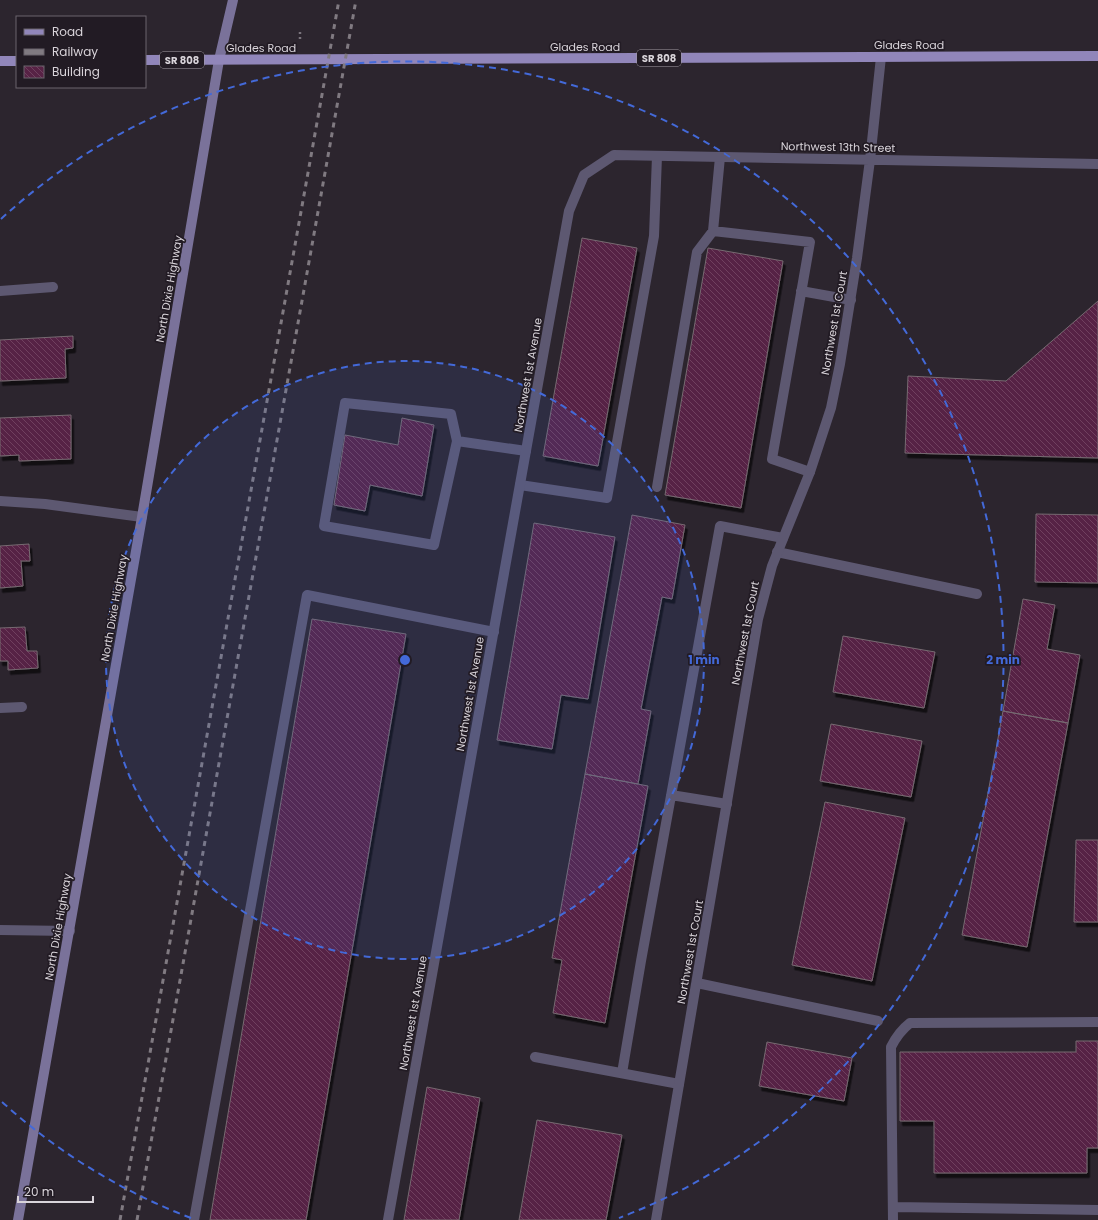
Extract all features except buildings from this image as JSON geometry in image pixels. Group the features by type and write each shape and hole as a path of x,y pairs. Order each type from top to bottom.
{"main road":[{"name":"North Dixie Highway","path":"18,1220 142,517 219,60 233,0"},
{"name":"Glades Road","path":"146,60 1098,56"},
{"path":"0,61 16,61"}],"street":[{"name":"Northwest 1st Court","path":"656,1220 758,619 772,566 810,472 831,408 840,364 851,300 870,160 881,57"},
{"name":"Northwest 13th Street","path":"584,174 614,155 1098,164"},
{"path":"520,485 607,498 654,236 657,156"},
{"path":"657,487 697,252 713,231 720,157"},
{"name":"Northwest 1st Avenue","path":"388,1220 569,211 584,174"},
{"path":"713,231 810,242 772,459 810,472"},
{"path":"0,291 53,287"},
{"path":"801,291 851,300"},
{"path":"345,403 451,414 457,441 434,545 324,526 345,403"},
{"path":"457,441 526,451"},
{"path":"0,501 45,504 142,517"},
{"path":"622,1073 720,526 783,538"},
{"path":"777,552 977,594"},
{"path":"194,1220 307,595 494,632"},
{"path":"0,708 22,707"},
{"path":"671,795 727,804"},
{"path":"0,930 70,931"},
{"path":"697,983 878,1022"},
{"path":"893,1220 891,1047 902,1028 910,1023 1098,1022"},
{"path":"535,1057 679,1084"},
{"path":"893,1207 1098,1210"}],"path":[{"path":"300,30 300,39"}],"railway":[{"path":"120,1220 339,0"},
{"path":"137,1220 356,0"}]}
